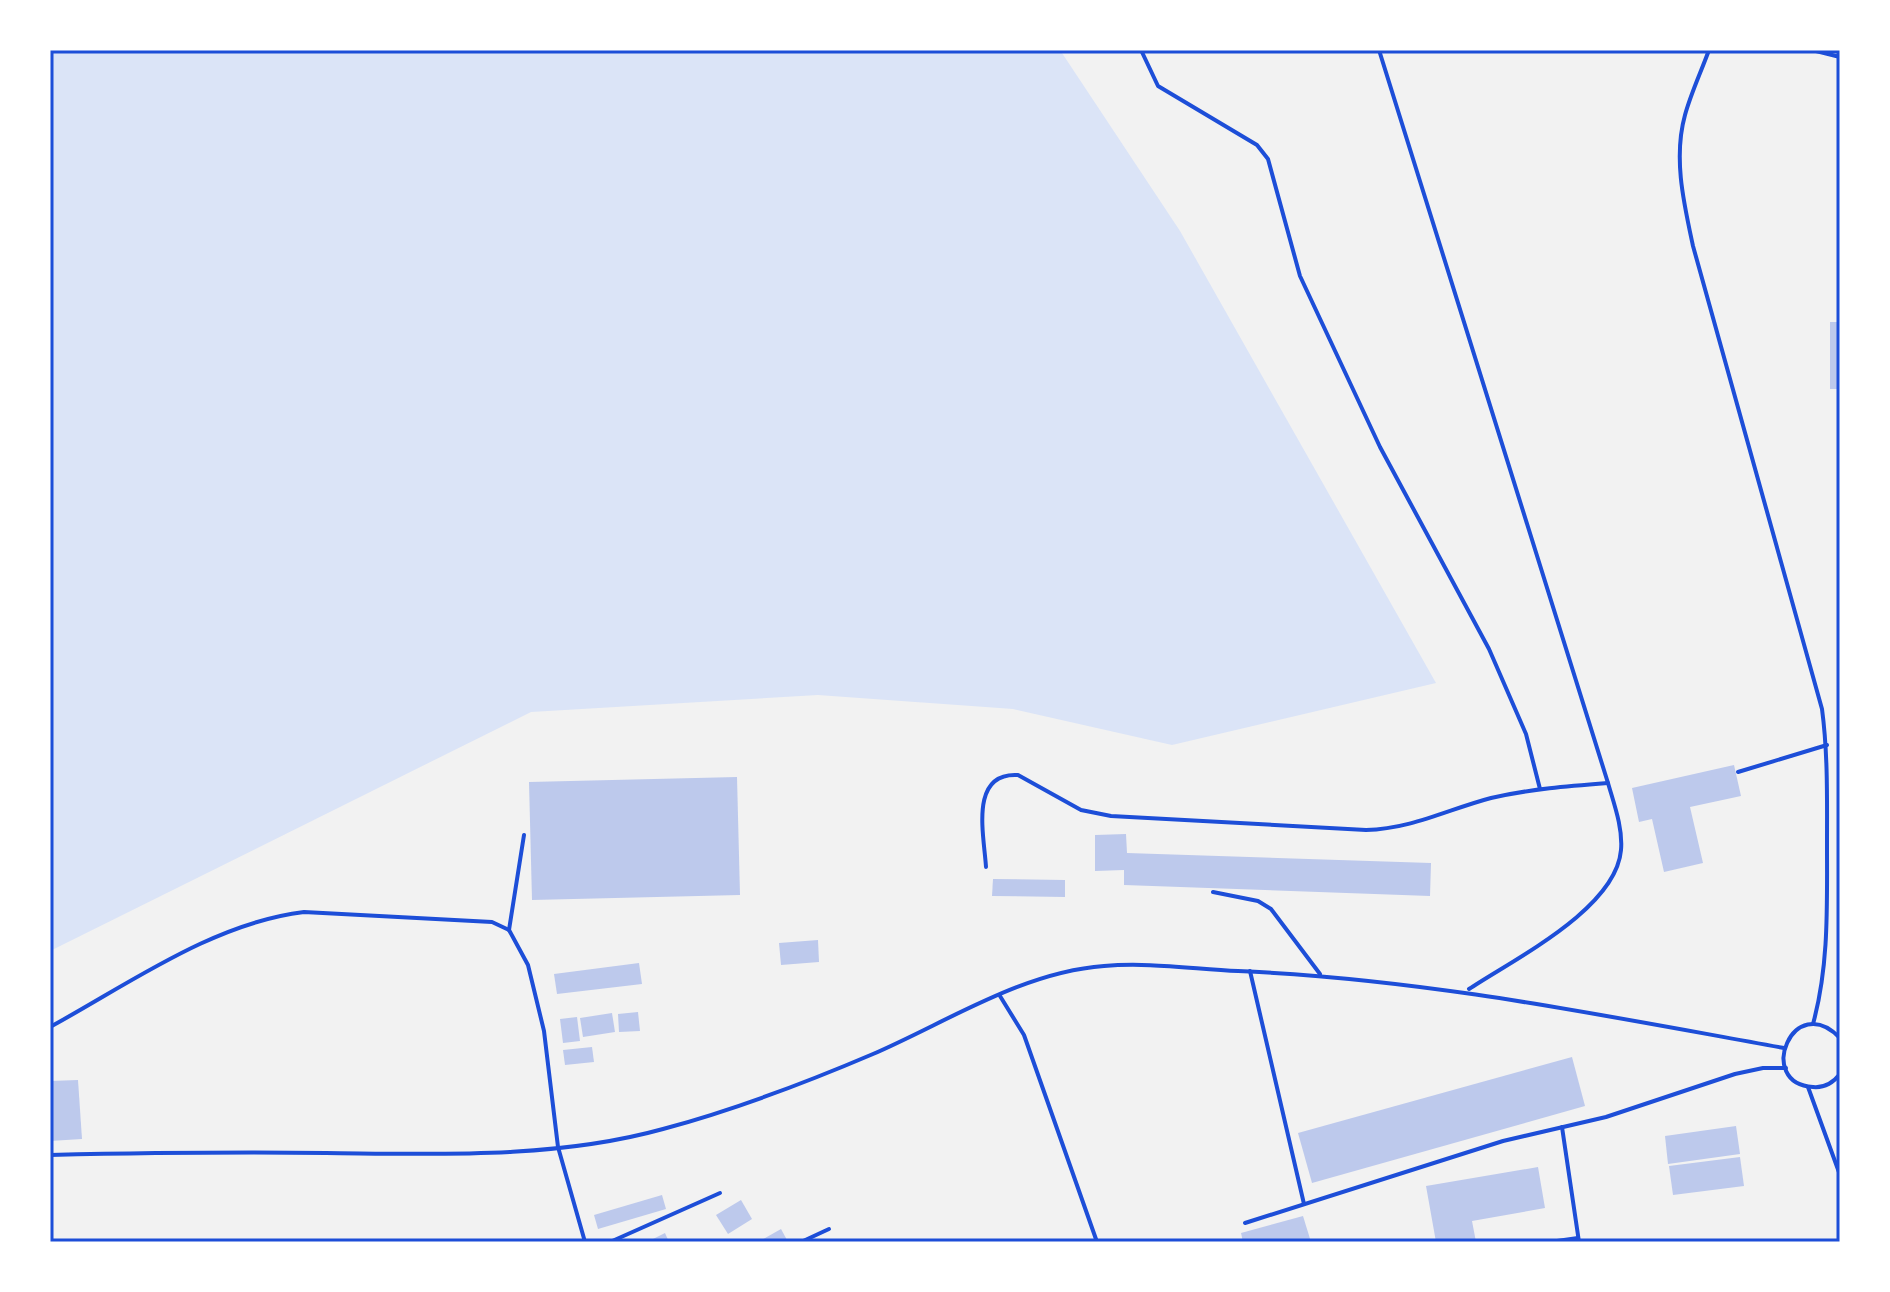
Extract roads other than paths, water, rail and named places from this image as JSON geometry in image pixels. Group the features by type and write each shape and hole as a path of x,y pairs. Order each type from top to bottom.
{"lane":[{"path":"1141,50 1158,86 1257,145 1268,159 1300,276 1380,447 1489,649 1526,734 1540,789"},
{"path":"1379,50 1608,783 1622,847 1612,879 1600,895 1570,922 1467,990"},
{"path":"1709,50 1684,118 1680,160 1683,196 1693,246 1822,709 1827,745 1826,941 1822,992 1813,1024"},
{"path":"1812,50 1840,57"},
{"path":"1738,772 1827,745"},
{"path":"986,867 984,794 995,779 1007,775 1018,775 1081,810 1111,816 1366,830 1402,827 1490,799 1540,789 1608,783"},
{"path":"509,930 524,835"},
{"path":"1213,892 1258,901 1271,909 1320,974"},
{"path":"50,1027 233,930 275,915 304,912 492,922 509,930 528,965 544,1031 558,1147 585,1242"},
{"path":"50,1155 187,1152 448,1154 558,1147 667,1129 871,1055 999,996 1069,970 1109,965 1320,974 1467,990 1784,1048"},
{"path":"1250,971 1304,1204"},
{"path":"999,996 1024,1035 1097,1242"},
{"path":"1840,1038 1833,1030 1813,1024 1794,1032 1784,1048 1786,1068 1791,1077 1808,1087 1829,1084 1840,1074"},
{"path":"1245,1223 1503,1141 1606,1117 1749,1071 1786,1068"},
{"path":"1808,1087 1840,1175"},
{"path":"1550,1242 1578,1240 1562,1127"},
{"path":"610,1242 720,1193"},
{"path":"801,1242 829,1229"}]}
